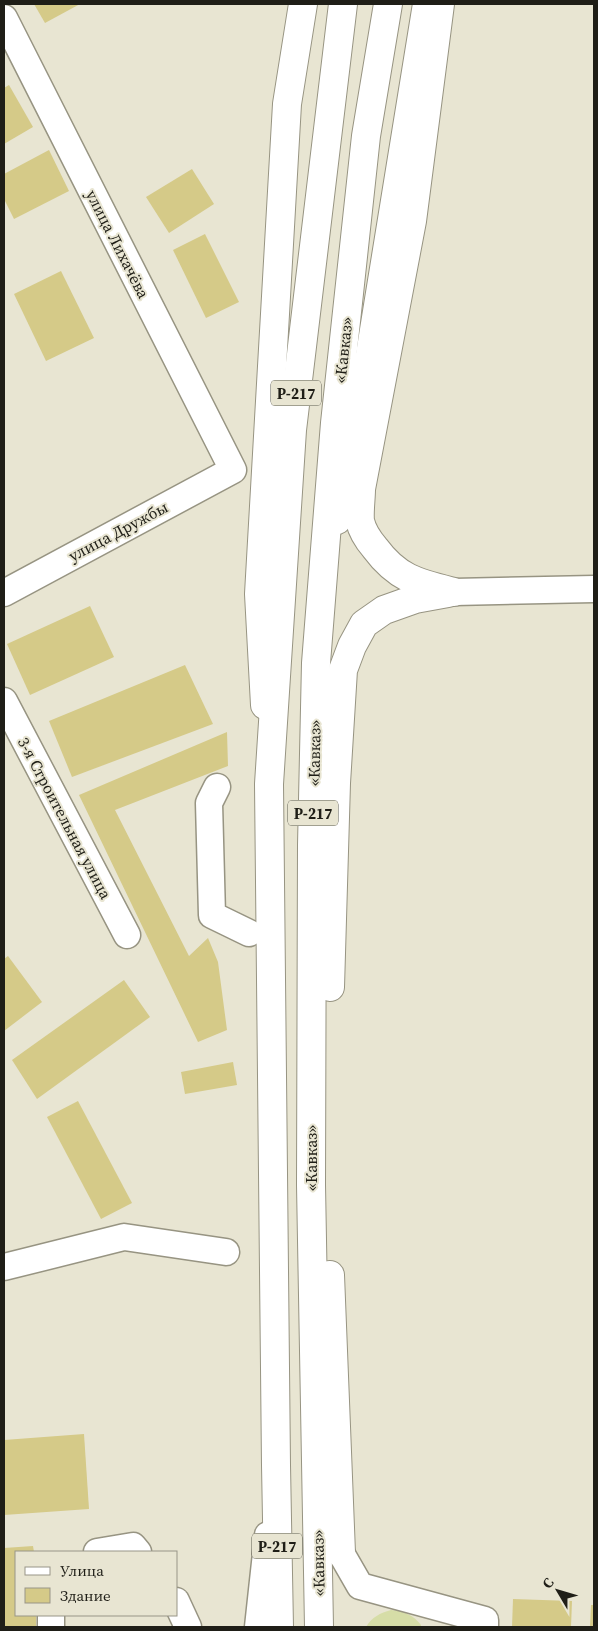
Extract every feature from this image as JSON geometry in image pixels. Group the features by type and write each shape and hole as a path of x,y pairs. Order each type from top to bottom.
{"main road":[{"name":"Р-217","path":"279,1627 269,784 259,594 287,104 302,4"},
{"name":"Р-217","path":"269,784 292,430 343,4"},
{"name":"«Кавказ»","path":"319,1627 310,1185 312,835 316,663 335,423 366,136 388,4"},
{"name":"Р-217","path":"320,600 369,361 427,4"},
{"path":"440,4 412,221 361,489 360,521 369,542 384,561 401,575 422,584 454,592"},
{"path":"311,1127 329,1017 336,783 343,670 352,646 364,624 384,610 415,600 454,592"},
{"path":"310,1185 331,1278 341,1554"}],"street":[{"name":"улица Лихачёва","path":"4,18 233,470"},
{"name":"улица Дружбы","path":"4,593 233,470"},
{"path":"454,592 594,589"},
{"name":"3-я Строительная улица","path":"4,701 126,935"},
{"path":"217,787 209,803 212,915 248,933"},
{"path":"4,1266 124,1237 226,1252"},
{"path":"258,1627 276,1465"},
{"path":"103,1551 132,1546 137,1551"},
{"path":"341,1554 360,1586 485,1620 485,1627"},
{"path":"178,1605 188,1627"}],"green space":[{"path":"391,1610 400,1611 411,1616 421,1627 366,1627 377,1616"}],"building":[{"path":"34,4 80,4 45,23"},
{"path":"9,85 33,127 4,144 4,88"},
{"path":"49,150 69,191 14,219 4,199 4,174"},
{"path":"192,169 214,204 169,233 146,197"},
{"path":"205,234 239,302 206,318 173,250"},
{"path":"61,271 94,338 46,361 14,294"},
{"path":"90,606 114,657 30,695 7,644"},
{"path":"185,665 213,724 72,777 49,721"},
{"path":"227,732 228,766 115,810 189,956 208,938 218,962 227,1030 198,1042 79,795"},
{"path":"8,956 42,1002 4,1031 4,959"},
{"path":"124,980 150,1017 37,1099 12,1060"},
{"path":"233,1062 237,1085 185,1094 181,1072"},
{"path":"78,1101 132,1203 101,1219 47,1117"},
{"path":"84,1434 89,1509 4,1515 4,1440"},
{"path":"33,1546 34,1551 15,1551 15,1616 36,1616 36,1627 4,1627 4,1548"},
{"path":"513,1599 572,1601 571,1627 512,1627"},
{"path":"591,1605 594,1605 594,1627 590,1627"}]}
